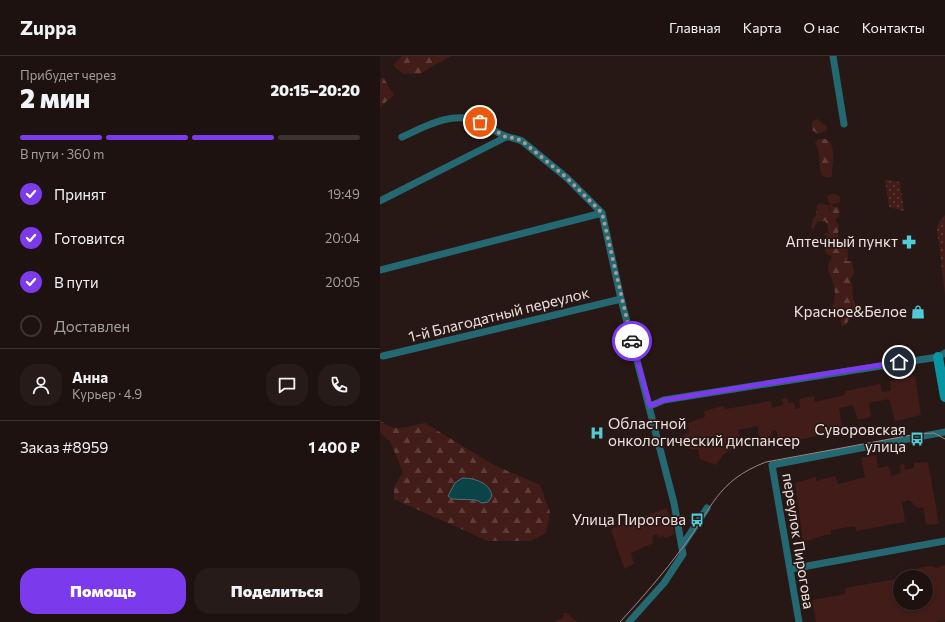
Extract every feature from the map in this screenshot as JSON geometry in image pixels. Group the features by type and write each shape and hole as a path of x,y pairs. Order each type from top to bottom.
{"street":[{"path":"833,56 844,124"},
{"path":"402,137 445,119 455,118 480,122 506,137 515,138 528,146 567,178 602,213 621,299 674,502 683,554 672,573 629,622"},
{"path":"380,201 506,137"},
{"path":"380,270 602,213"},
{"name":"1-й Благодатный переулок","path":"383,356 621,299"},
{"path":"650,406 664,400 943,353 945,398"},
{"name":"переулок Пирогова","path":"799,622 791,568 772,465 945,432"},
{"path":"682,546 707,508"},
{"path":"791,568 945,542"}],"green space":[{"path":"402,56 451,56 419,74 403,74 393,65"},
{"path":"383,77 394,95 380,107 380,80"},
{"path":"817,119 827,127 826,131 818,134 812,130 812,122"},
{"path":"819,139 826,139 832,146 832,176 829,178 822,176 818,150 815,142"},
{"path":"885,179 900,182 904,211 889,207"},
{"path":"832,194 838,195 840,202 832,204 833,207 838,207 840,211 839,216 835,220 839,226 837,240 838,242 843,241 847,244 848,256 846,261 852,261 854,273 850,280 853,287 852,294 856,306 853,309 848,309 853,317 850,317 846,325 841,326 841,317 835,317 832,308 835,290 828,266 832,257 825,252 825,240 827,236 824,235 825,233 828,233 828,226 825,221 817,222 813,229 811,228 813,218 816,216 817,205 820,203 830,206 827,196"},
{"path":"945,215 945,294 937,228"},
{"path":"915,376 921,415 895,421 889,399 869,403 871,417 858,420 853,405 839,408 842,426 834,428 834,432 780,444 776,430 772,431 772,437 761,444 757,426 738,430 741,442 723,455 716,465 700,459 698,449 690,450 683,435 689,433 688,423 705,417 704,411 723,406 726,409 771,401 772,408 783,405 782,399 787,398 788,403 794,403 795,409 800,408 799,399 814,396 815,402 845,395 845,391 880,384 882,392 891,391 890,381"},
{"path":"380,420 390,427 396,428 425,423 492,464 540,485 550,512 546,533 531,541 488,541 394,499 394,487 403,472 390,441 380,433"},
{"path":"876,455 878,468 889,466 891,476 901,473 900,465 904,464 905,470 914,468 914,463 928,462 939,524 926,525 923,507 918,508 909,500 902,502 905,522 856,531 855,526 831,530 831,534 803,542 795,483 816,477 816,481 835,476 838,484 865,477 861,458"},
{"path":"667,508 675,534 666,538 663,536 660,538 656,534 652,536 653,543 631,553 634,564 624,569 611,529"},
{"path":"945,565 945,620 935,622 816,622 812,600 845,594 845,588 893,580 893,610 933,610 933,570 918,570 918,568 931,566 936,568"},
{"path":"566,612 577,622 554,622 564,617 563,614"}],"water":[{"path":"462,478 476,480 485,484 491,491 492,496 488,502 482,503 476,500 452,499 448,496 455,483"}],"tram line":[{"path":"620,622 675,557 725,487 749,470 766,462 917,434 934,433 945,439"}],"way so far":[{"path":"480,122 506,137 515,138 522,141 567,178 602,213 632,341"}],"place":[{"name":"Аптечный пункт","path":"909,242"},
{"name":"Красное&Белое","path":"918,312"},
{"name":"Областной онкологический диспансер","path":"597,433"},
{"name":"Суворовская улица","path":"917,439"},
{"name":"Улица Пирогова","path":"697,520"}],"route":[{"path":"632,341 650,406 664,400 899,362"}]}
